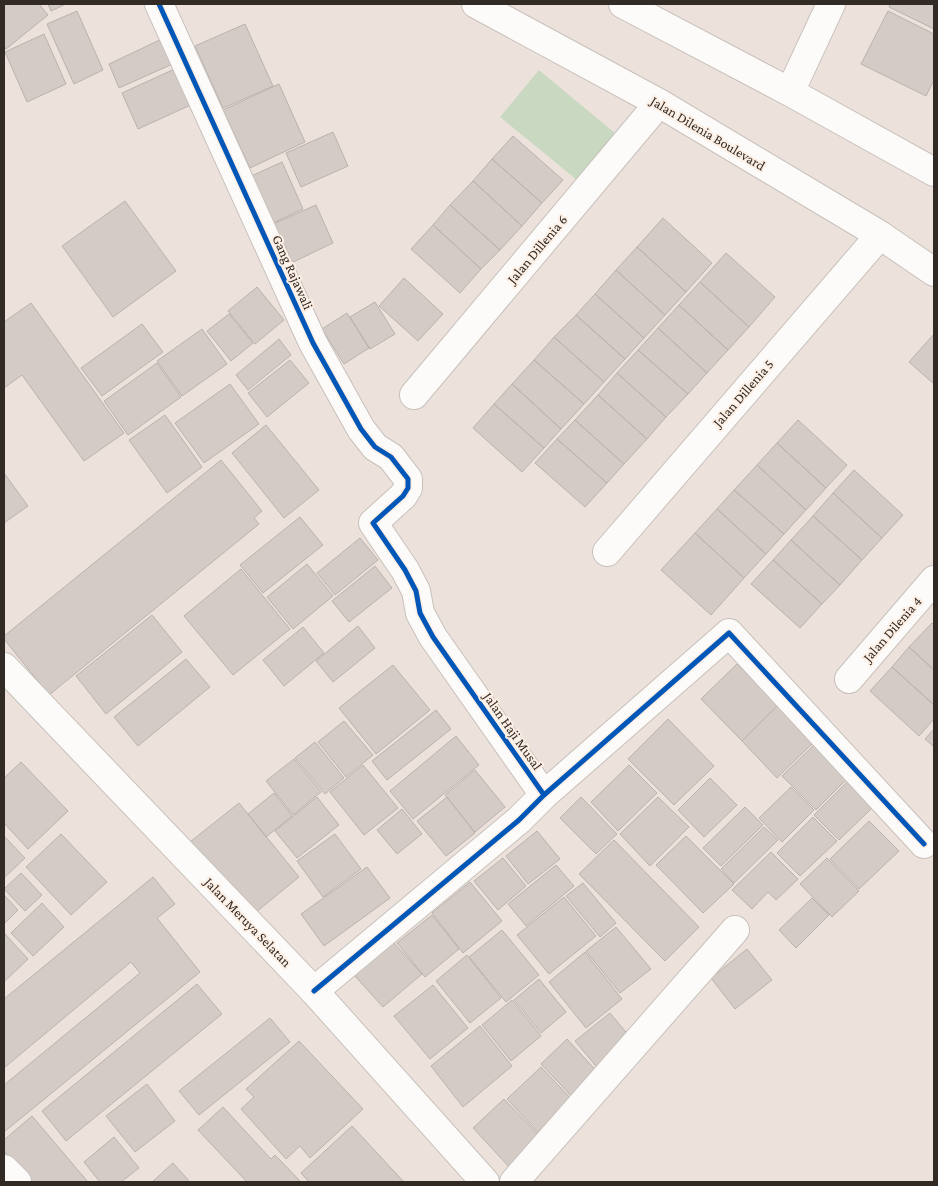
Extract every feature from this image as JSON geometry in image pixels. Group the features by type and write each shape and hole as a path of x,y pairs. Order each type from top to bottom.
{"street":[{"name":"Gang Rajawali","path":"159,4 313,343 361,429 375,447 391,457 408,479 408,488 404,496 373,523"},
{"name":"Jalan Dilenia Boulevard","path":"476,4 659,103 880,235 934,272"},
{"path":"623,4 790,92 934,172"},
{"path":"790,92 831,4"},
{"name":"Jalan Dillenia 6","path":"414,395 659,103"},
{"name":"Jalan Dillenia 5","path":"607,552 880,235"},
{"name":"Jalan Haji Musal","path":"373,523 405,570 416,591 420,613 433,636 544,795"},
{"name":"Jalan Dilenia 4","path":"849,679 934,580"},
{"path":"314,991 511,826 729,633 924,844"},
{"name":"Jalan Meruya Selatan","path":"4,667 314,991 485,1182"},
{"path":"514,1182 735,930"},
{"path":"4,1169 16,1182"}],"green space":[{"path":"539,70 622,139 583,185 500,117"}],"building":[{"path":"4,4 39,4 48,15 6,49 4,46"},
{"path":"48,4 66,4 51,11"},
{"path":"890,4 934,4 934,29 889,7"},
{"path":"77,11 103,70 74,84 47,24"},
{"path":"888,11 934,34 934,80 926,96 861,64"},
{"path":"245,24 273,86 223,108 195,46"},
{"path":"44,34 66,84 27,102 5,52"},
{"path":"166,37 177,62 119,88 109,64"},
{"path":"179,67 195,103 138,129 122,93"},
{"path":"279,84 305,142 250,168 223,110"},
{"path":"333,132 348,166 301,187 286,153"},
{"path":"513,136 563,180 542,203 492,159"},
{"path":"492,159 542,203 522,226 473,181"},
{"path":"282,162 303,209 269,225 247,178"},
{"path":"473,181 522,226 500,250 450,205"},
{"path":"125,201 176,271 113,317 62,246"},
{"path":"316,205 333,243 289,264 271,225"},
{"path":"450,205 500,250 481,269 433,225"},
{"path":"663,218 712,263 686,292 637,247"},
{"path":"433,225 481,269 460,293 411,249"},
{"path":"637,247 686,292 665,315 616,270"},
{"path":"726,253 775,297 749,327 700,282"},
{"path":"616,270 665,315 644,338 595,294"},
{"path":"404,278 443,314 418,341 379,306"},
{"path":"700,282 749,327 728,350 679,305"},
{"path":"257,287 284,320 255,344 228,311"},
{"path":"595,294 644,338 625,359 576,315"},
{"path":"375,302 395,334 370,349 350,317"},
{"path":"31,303 124,433 84,461 22,375 4,388 4,322"},
{"path":"679,305 728,350 707,373 658,328"},
{"path":"347,313 369,348 344,364 322,329"},
{"path":"229,314 253,343 231,361 207,331"},
{"path":"576,315 625,359 604,382 554,337"},
{"path":"142,324 163,352 102,396 81,368"},
{"path":"658,328 707,373 688,394 638,350"},
{"path":"202,329 227,364 182,396 157,361"},
{"path":"934,334 934,384 909,362"},
{"path":"554,337 604,382 584,404 534,360"},
{"path":"279,339 291,355 248,390 236,375"},
{"path":"638,350 688,394 666,417 617,373"},
{"path":"290,360 309,383 267,417 248,393"},
{"path":"534,360 584,404 561,429 512,384"},
{"path":"157,363 181,397 128,435 104,401"},
{"path":"617,373 666,417 647,439 598,395"},
{"path":"230,384 259,424 204,463 175,423"},
{"path":"512,384 561,429 544,448 494,404"},
{"path":"598,395 647,439 624,464 575,420"},
{"path":"494,404 544,448 522,472 473,428"},
{"path":"165,415 202,467 167,493 129,440"},
{"path":"575,420 624,464 607,483 557,439"},
{"path":"798,420 847,465 826,488 777,443"},
{"path":"266,425 319,490 284,518 232,453"},
{"path":"557,439 607,483 585,507 535,463"},
{"path":"777,443 826,488 806,510 757,465"},
{"path":"221,460 262,511 254,518 259,524 49,695 4,639 4,636"},
{"path":"757,465 806,510 784,534 734,490"},
{"path":"854,470 903,515 882,538 833,493"},
{"path":"4,473 28,506 4,523"},
{"path":"734,490 784,534 766,554 717,509"},
{"path":"833,493 882,538 862,560 813,516"},
{"path":"717,509 766,554 744,578 695,533"},
{"path":"813,516 862,560 840,585 791,540"},
{"path":"300,517 323,545 263,593 240,565"},
{"path":"695,533 744,578 711,615 661,570"},
{"path":"360,538 378,560 335,595 317,573"},
{"path":"791,540 840,585 822,604 773,560"},
{"path":"773,560 822,604 800,628 751,584"},
{"path":"307,564 333,596 293,629 267,597"},
{"path":"375,566 392,588 349,622 332,601"},
{"path":"241,569 290,629 233,675 184,616"},
{"path":"152,615 182,652 106,714 76,676"},
{"path":"932,623 934,625 934,670 909,647"},
{"path":"358,626 375,648 333,682 316,661"},
{"path":"303,627 324,653 284,686 263,660"},
{"path":"909,647 934,670 934,705 892,667"},
{"path":"186,659 210,687 138,746 114,717"},
{"path":"737,664 778,705 742,741 701,699"},
{"path":"393,665 430,710 376,754 339,708"},
{"path":"892,667 934,705 934,719 919,736 870,691"},
{"path":"778,705 814,742 777,778 742,741"},
{"path":"436,710 451,729 387,780 372,761"},
{"path":"668,719 714,766 674,805 628,759"},
{"path":"344,721 373,755 346,777 318,742"},
{"path":"934,729 934,747 925,739"},
{"path":"456,736 479,765 413,819 390,791"},
{"path":"315,742 344,778 325,794 295,758"},
{"path":"814,745 847,779 816,810 782,776"},
{"path":"294,759 321,792 293,815 266,781"},
{"path":"21,762 68,811 28,849 4,823 4,778"},
{"path":"363,765 398,808 364,835 330,792"},
{"path":"629,765 657,793 618,831 591,802"},
{"path":"475,770 505,807 475,832 445,795"},
{"path":"710,778 737,805 704,837 678,810"},
{"path":"847,782 872,808 839,840 814,815"},
{"path":"791,787 814,810 782,842 759,818"},
{"path":"274,793 292,816 266,837 248,814"},
{"path":"317,797 339,825 297,858 275,831"},
{"path":"447,797 475,833 446,856 417,821"},
{"path":"581,797 617,834 596,854 560,818"},
{"path":"658,797 689,827 650,866 620,834"},
{"path":"239,803 299,877 250,917 190,842"},
{"path":"745,807 763,825 721,866 703,848"},
{"path":"402,809 422,834 397,854 377,830"},
{"path":"813,817 837,841 800,876 777,853"},
{"path":"869,821 899,851 859,889 830,859"},
{"path":"764,827 778,840 734,883 721,869"},
{"path":"537,831 560,859 528,884 506,856"},
{"path":"61,834 107,882 71,915 26,867"},
{"path":"335,834 361,869 323,897 297,861"},
{"path":"4,836 25,858 4,878"},
{"path":"686,836 734,884 703,913 656,865"},
{"path":"614,840 699,927 665,961 579,874"},
{"path":"771,852 798,879 776,900 768,892 752,909 732,890"},
{"path":"503,858 526,886 498,910 474,881"},
{"path":"827,858 859,891 832,917 800,884"},
{"path":"556,865 574,886 526,926 508,904"},
{"path":"367,867 390,898 324,946 301,914"},
{"path":"21,873 42,895 25,911 4,889"},
{"path":"153,877 175,904 157,918 200,972 4,1132 4,1085 140,973 131,962 4,1068 4,999"},
{"path":"470,882 502,921 463,953 432,913"},
{"path":"583,883 616,923 600,937 566,896"},
{"path":"4,895 18,910 4,924"},
{"path":"564,897 596,936 549,974 517,935"},
{"path":"812,898 829,915 796,948 779,930"},
{"path":"42,903 64,927 33,956 11,933"},
{"path":"432,915 459,949 425,977 397,943"},
{"path":"616,927 651,969 620,993 586,951"},
{"path":"502,930 539,975 506,1002 469,957"},
{"path":"4,934 28,959 4,982"},
{"path":"393,942 422,974 383,1007 354,975"},
{"path":"747,949 772,980 735,1009 711,978"},
{"path":"585,952 622,999 586,1028 549,982"},
{"path":"467,955 501,998 470,1023 436,981"},
{"path":"539,979 566,1012 541,1033 514,1000"},
{"path":"197,984 222,1014 66,1141 42,1111"},
{"path":"433,985 468,1028 430,1059 394,1016"},
{"path":"512,1000 541,1036 511,1061 482,1025"},
{"path":"610,1013 635,1043 600,1071 575,1041"},
{"path":"270,1018 290,1042 199,1115 179,1091"},
{"path":"480,1026 512,1066 463,1107 431,1066"},
{"path":"567,1039 602,1077 576,1101 541,1064"},
{"path":"299,1041 363,1109 310,1158 300,1146 286,1159 241,1109 254,1097 246,1089"},
{"path":"541,1067 577,1105 542,1137 507,1099"},
{"path":"147,1084 175,1121 135,1152 106,1116"},
{"path":"504,1099 544,1141 512,1170 473,1128"},
{"path":"223,1107 271,1159 275,1155 301,1182 245,1182 198,1130"},
{"path":"32,1116 88,1182 30,1182 4,1151 4,1140"},
{"path":"352,1126 404,1182 309,1182 301,1173"},
{"path":"114,1137 139,1168 121,1182 100,1182 84,1162"},
{"path":"173,1163 190,1182 152,1182"}],"cycle path":[{"path":"159,4 313,343 361,429 375,447 391,457 408,479 408,488 403,496 373,523 405,570 416,591 420,613 433,637 544,795"},
{"path":"314,991 519,820 544,795 729,633 924,844"}]}
